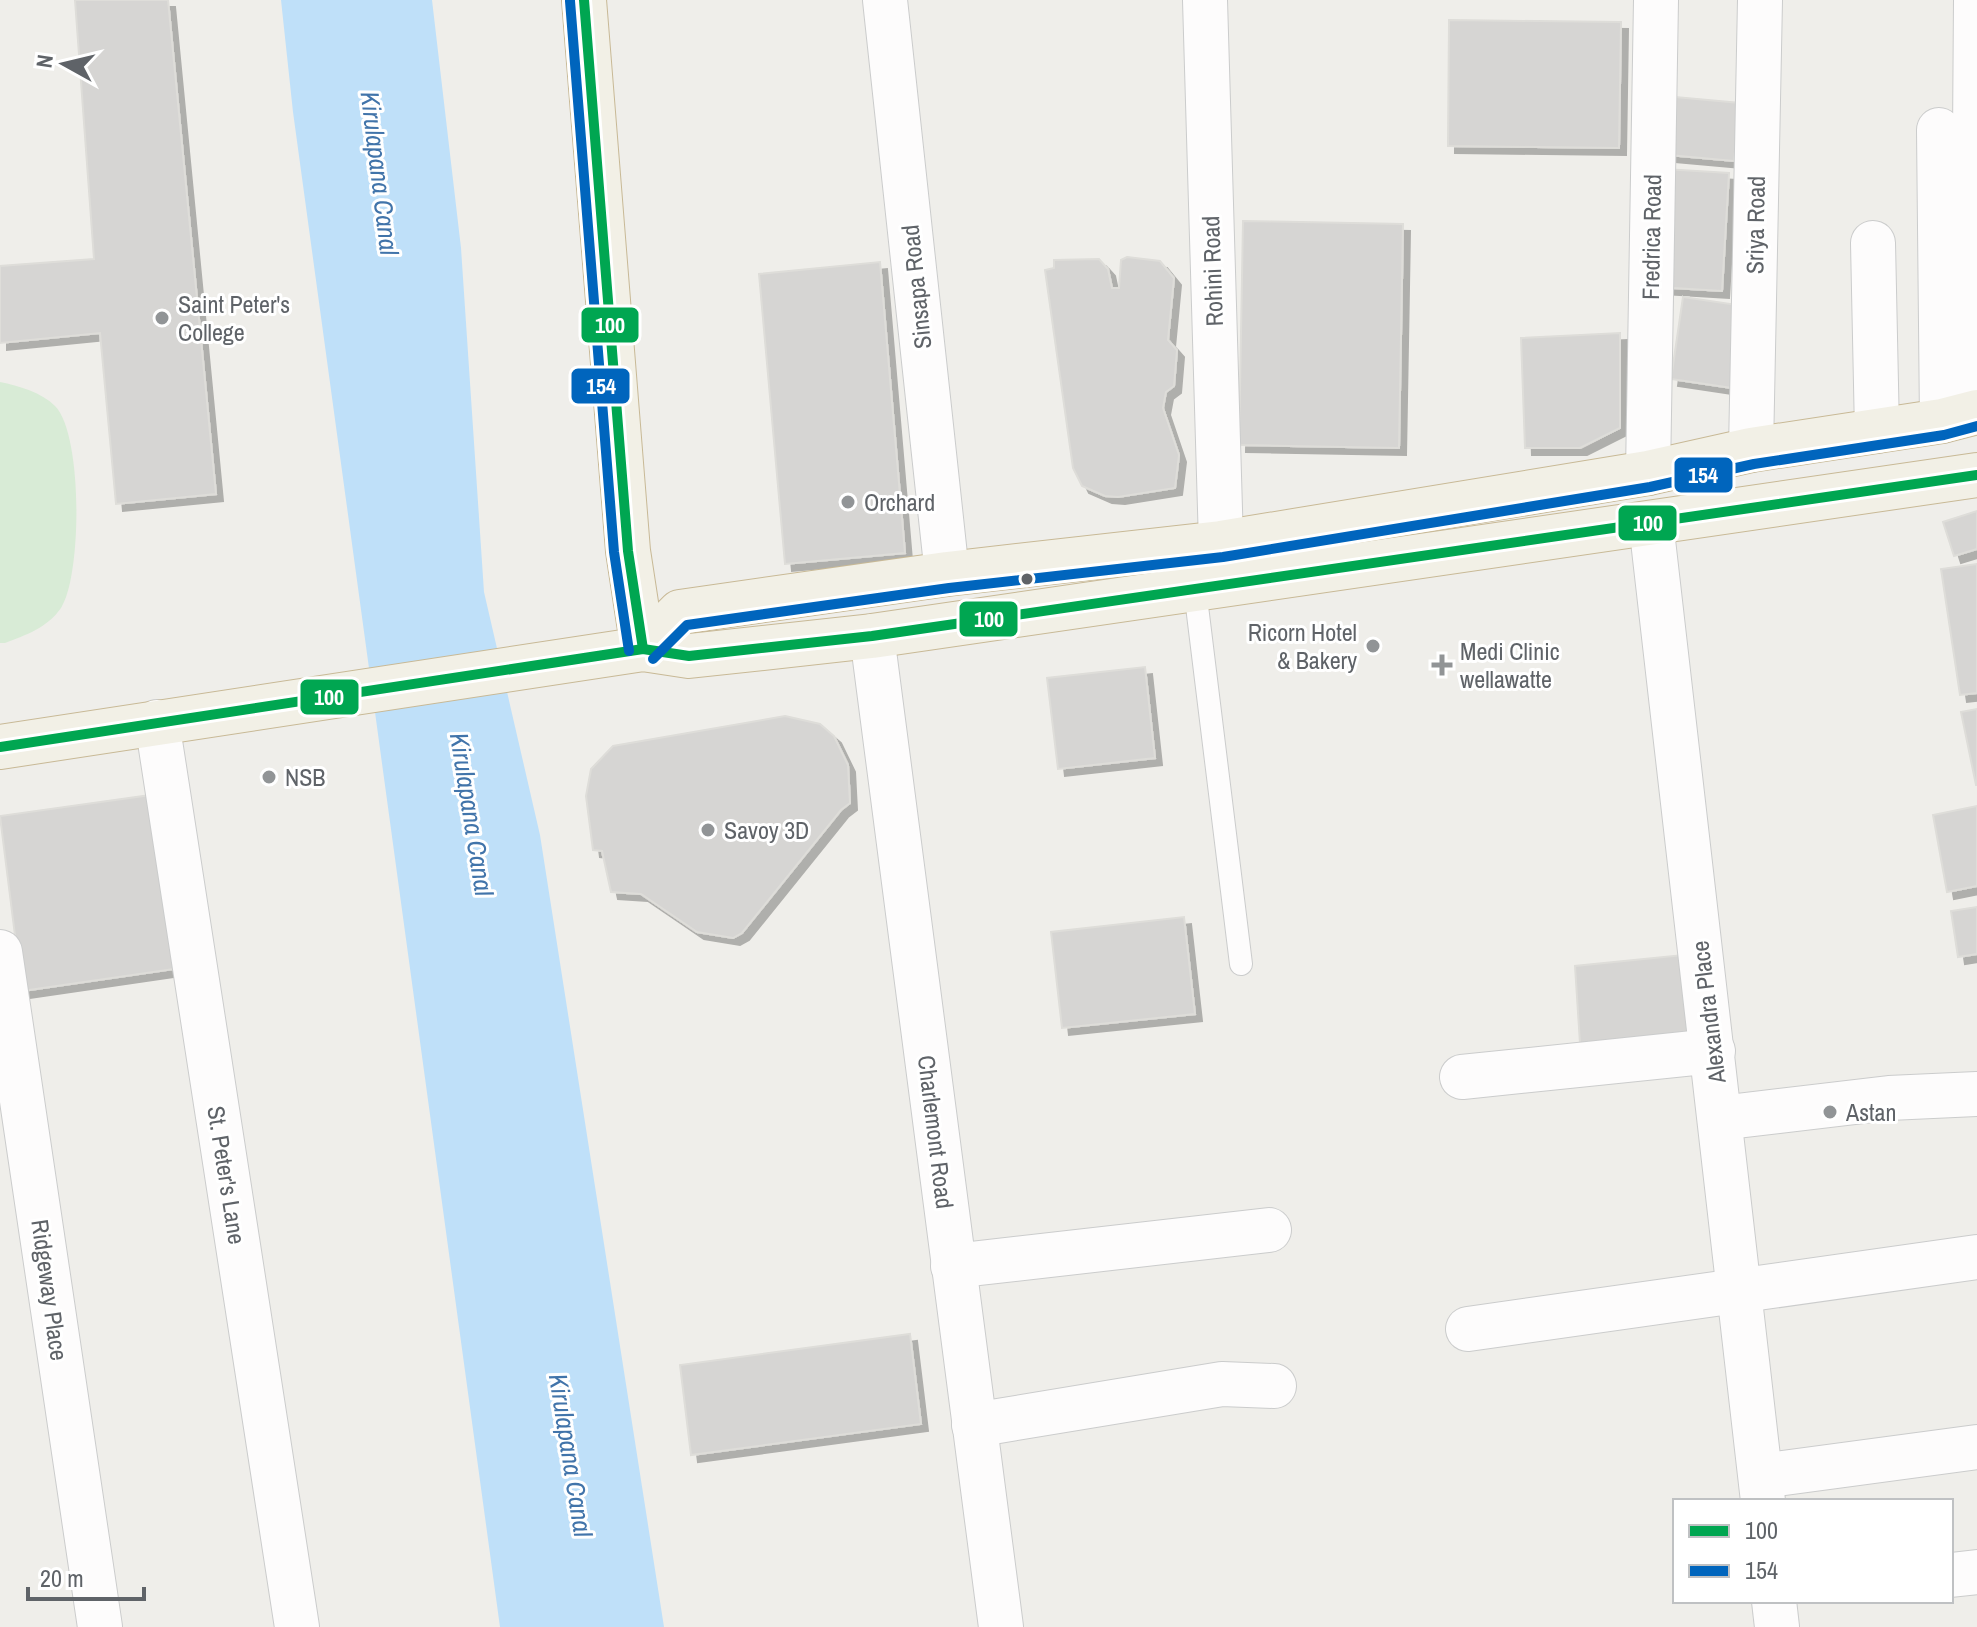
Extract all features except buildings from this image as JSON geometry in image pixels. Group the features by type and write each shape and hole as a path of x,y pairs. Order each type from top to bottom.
{"highway":[{"path":"584,0 626,526 643,649"},
{"path":"643,649 680,612 947,574 1221,543 1648,473 1751,450 1964,415"},
{"path":"0,747 643,649 689,656 872,636 1977,475"},
{"path":"1378,517 1388,562"}],"street":[{"name":"Sinsapa Road","path":"885,0 947,574"},
{"name":"Rohini Road","path":"1205,0 1221,543"},
{"name":"Fredrica Road","path":"1648,473 1656,0"},
{"name":"Sriya Road","path":"1751,450 1760,0"},
{"path":"1964,415 1976,0"},
{"path":"1939,130 1964,415"},
{"path":"1873,243 1877,431"},
{"name":"Alexandra Place","path":"1651,523 1762,1489"},
{"name":"Charlemont Road","path":"872,636 1001,1627"},
{"name":"St. Peter's Lane","path":"157,722 297,1627"},
{"name":"Ridgeway Place","path":"0,952 100,1627"},
{"path":"1462,1077 1713,1051"},
{"path":"1720,1118 1889,1098 1977,1094"},
{"path":"953,1266 1269,1230"},
{"path":"1468,1329 1739,1288 1977,1257"},
{"path":"974,1425 1222,1384 1274,1386"},
{"path":"1762,1489 1977,1447"},
{"path":"1953,1575 1977,1572"},
{"path":"1774,1603 1777,1627"}],"lane":[{"path":"1195,590 1241,964"}],"green space":[{"path":"0,382 36,393 55,406 64,421 71,445 76,506 73,567 61,608 43,626 5,643 0,643"}],"water":[{"name":"Kirulapana Canal","path":"281,0 432,0 461,248 484,592 540,835 664,1627 500,1627 293,112"}],"transit line":[{"name":"100","path":"584,0 628,551 643,649"},
{"name":"154","path":"570,1 614,552 629,651"},
{"name":"154","path":"653,659 687,625 949,588 1223,557 1650,487 1754,464 1944,435 1977,426"},
{"name":"100","path":"0,747 643,649 689,656 872,636 1977,475"}],"place":[{"name":"Saint Peter's College","path":"162,318"},
{"name":"Orchard","path":"848,502"},
{"name":"Ricorn Hotel & Bakery","path":"1373,646"},
{"name":"Medi Clinic wellawatte","path":"1442,665"},
{"name":"NSB","path":"269,777"},
{"name":"Savoy 3D","path":"708,830"},
{"name":"Astan","path":"1830,1112"}]}
